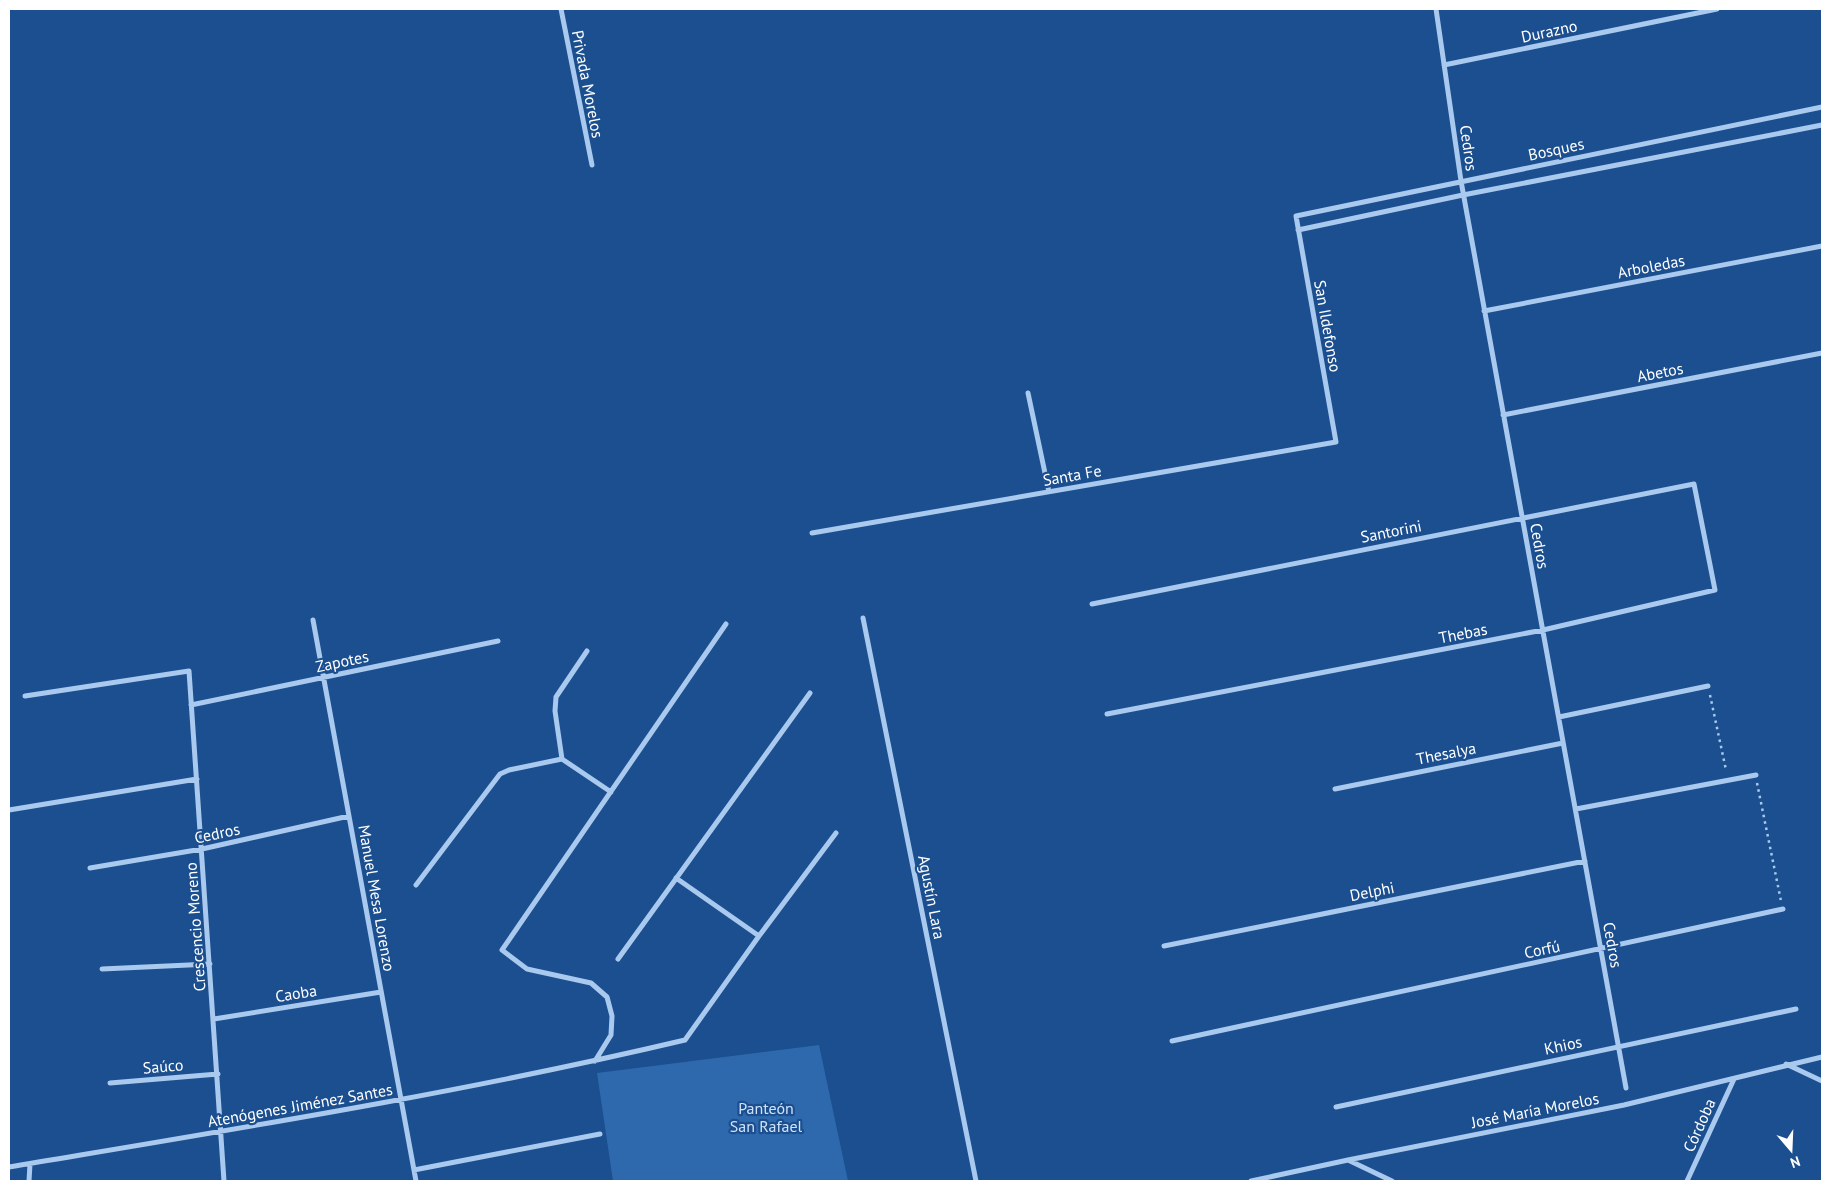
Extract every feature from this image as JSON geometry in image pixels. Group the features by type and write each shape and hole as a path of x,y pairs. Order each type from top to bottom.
{"street":[{"name":"Privada Morelos","path":"561,9 592,165"},
{"name":"Cedros","path":"1436,9 1460,181 1626,1088"},
{"name":"Durazno","path":"1444,65 1717,9"},
{"name":"Bosques","path":"1296,216 1822,107"},
{"name":"Bosques","path":"1298,230 1463,195 1822,125"},
{"name":"San Ildefonso","path":"1296,216 1336,442"},
{"name":"Arboledas","path":"1484,311 1822,246"},
{"name":"Abetos","path":"1503,415 1822,353"},
{"path":"1028,393 1049,492"},
{"name":"Santa Fe","path":"812,533 1336,442"},
{"name":"Santorini","path":"1092,604 1694,484"},
{"name":"Thebas","path":"1107,714 1543,630 1716,590 1694,484"},
{"name":"Agustín Lara","path":"863,618 976,1181"},
{"name":"Manuel Mesa Lorenzo","path":"313,620 416,1181"},
{"path":"595,1061 611,1035 612,1016 607,997 591,983 560,978 527,969 502,950 726,624"},
{"name":"Zapotes","path":"192,705 498,641"},
{"path":"562,760 555,711 556,697 587,651"},
{"name":"Crescencio Moreno","path":"25,696 189,671 224,1181"},
{"path":"1559,717 1708,686"},
{"path":"618,959 810,693"},
{"name":"Thesalya","path":"1334,789 1563,743"},
{"path":"416,885 500,774 509,770 562,760 611,792"},
{"path":"1576,809 1756,775"},
{"path":"9,810 197,778"},
{"name":"Cedros","path":"90,868 202,849 349,816"},
{"name":"Atenógenes Jiménez Santes","path":"9,1167 401,1101 595,1061 684,1040 836,833"},
{"name":"Delphi","path":"1164,946 1585,861"},
{"path":"676,878 759,936"},
{"name":"Corfú","path":"1172,1041 1783,909"},
{"path":"102,969 210,964"},
{"name":"Caoba","path":"214,1019 381,992"},
{"name":"Khios","path":"1336,1107 1796,1009"},
{"name":"José María Morelos","path":"1251,1181 1624,1105 1734,1079 1786,1064 1822,1057"},
{"path":"1786,1064 1822,1081"},
{"name":"Saúco","path":"110,1083 218,1074"},
{"name":"Córdoba","path":"1687,1181 1734,1079"},
{"path":"414,1170 600,1134"},
{"path":"1348,1160 1392,1181"},
{"path":"29,1181 30,1164"}],"path":[{"path":"1708,686 1728,780"},
{"path":"1756,775 1783,909"}],"green space":[{"name":"Panteón San Rafael","path":"819,1045 848,1181 613,1181 597,1073"}]}
